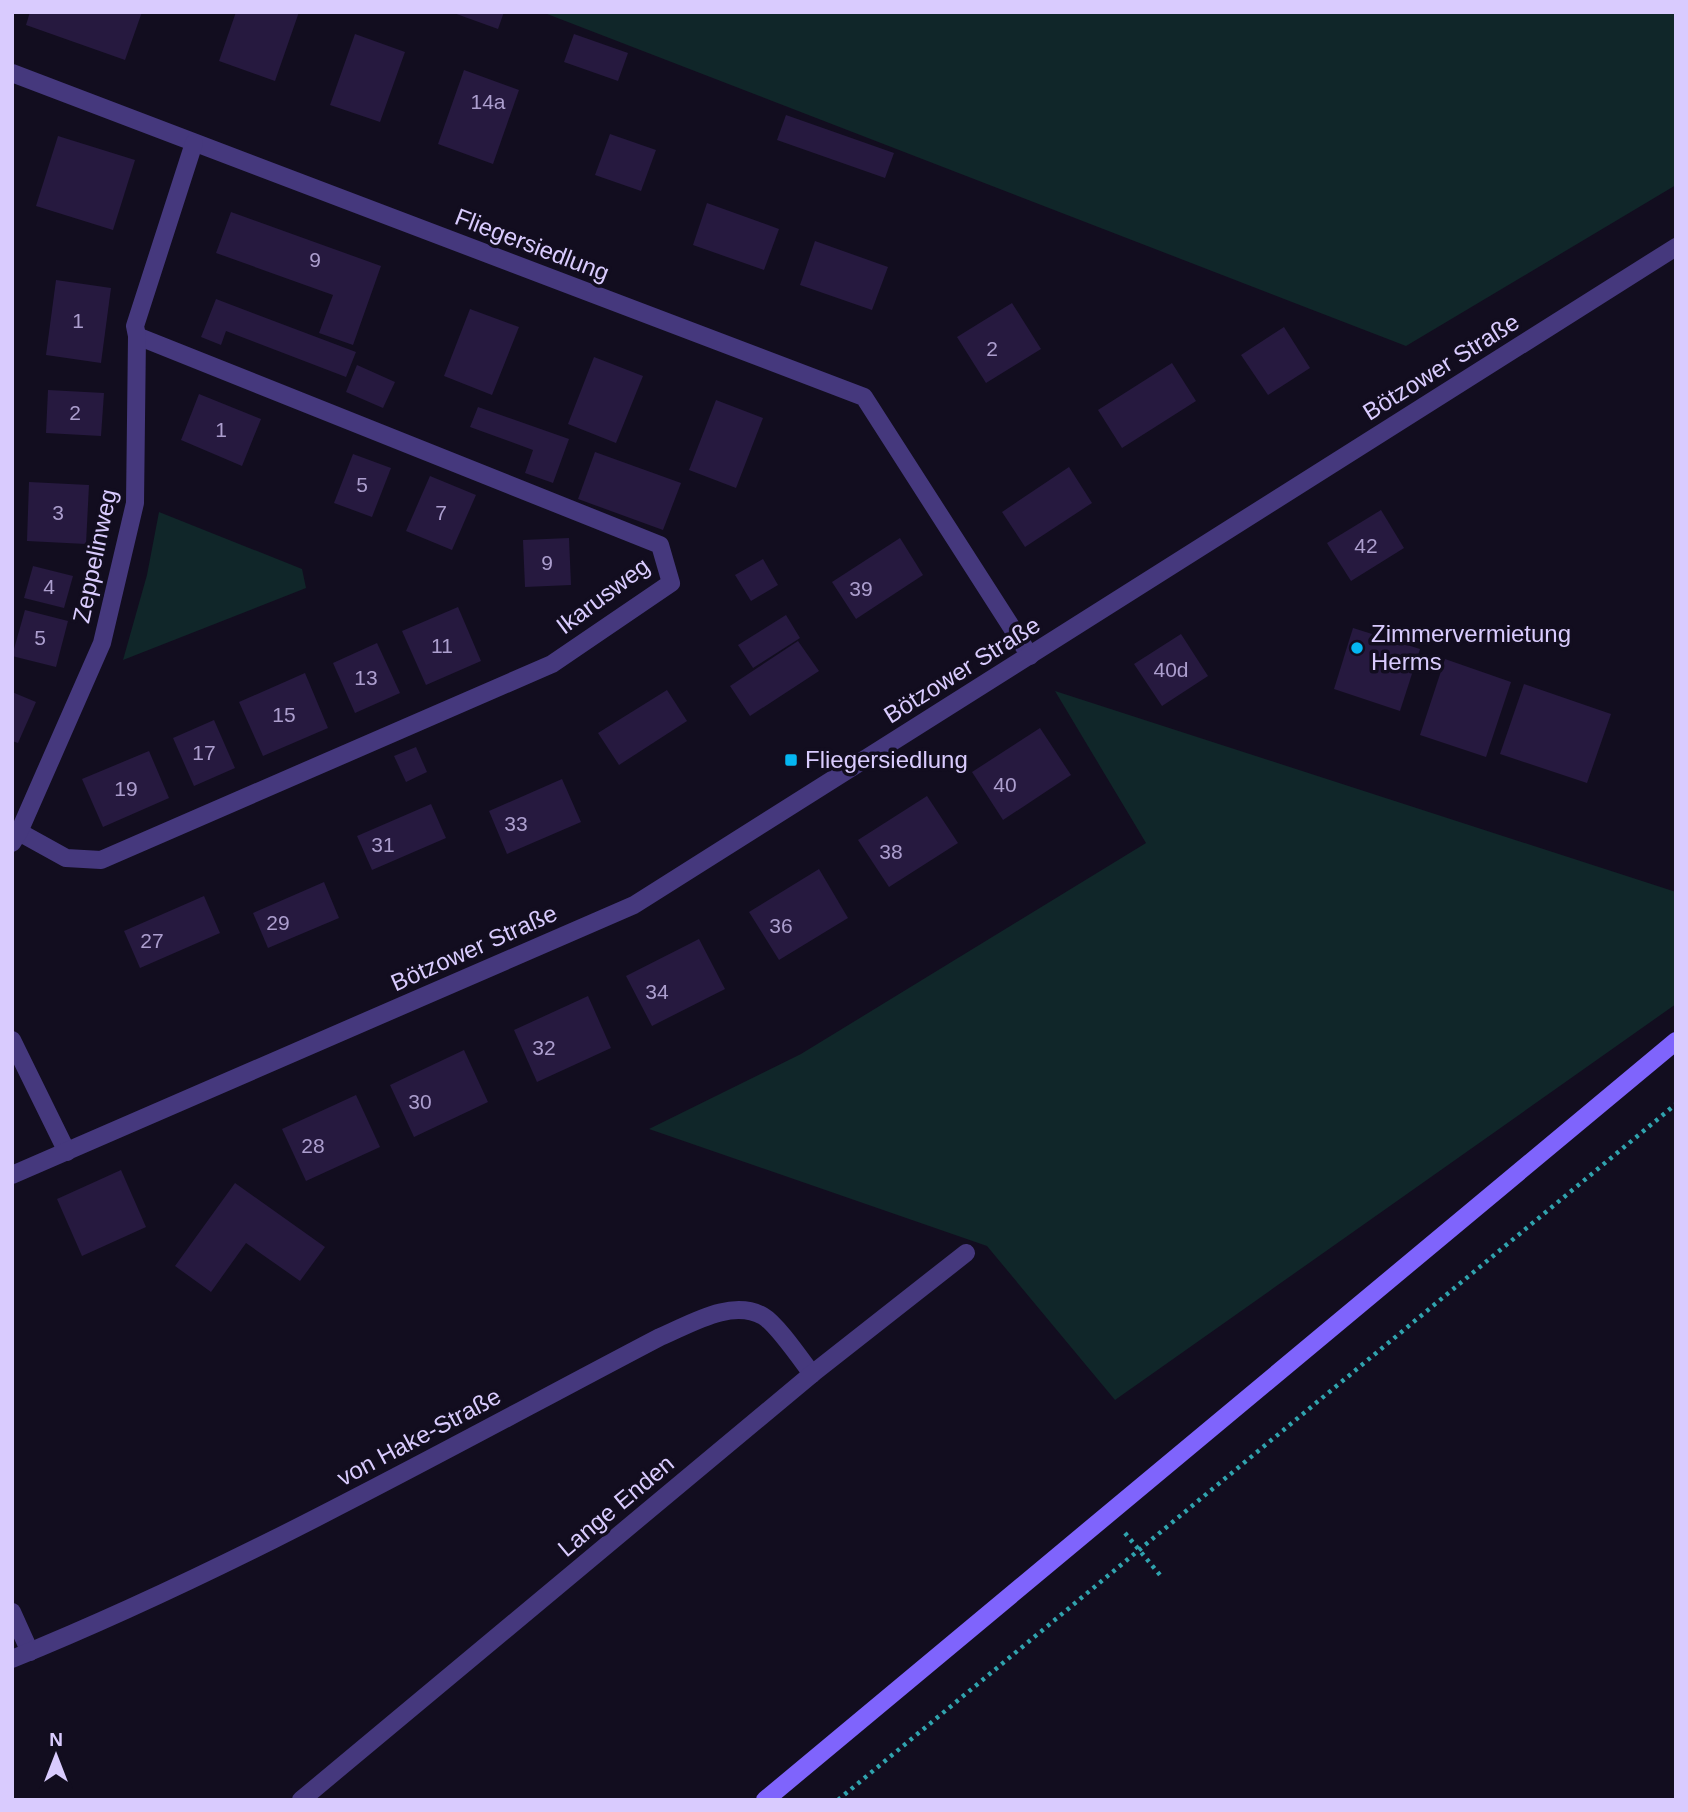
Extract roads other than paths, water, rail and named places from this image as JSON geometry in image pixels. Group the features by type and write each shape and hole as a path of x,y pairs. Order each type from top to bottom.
{"main road":[{"path":"765,1800 1676,1041"}],"street":[{"name":"Fliegersiedlung","path":"12,73 864,397 1030,656"},
{"name":"Zeppelinweg","path":"16,838 102,643 135,503 135,326 194,143"},
{"name":"Bötzower Straße","path":"12,1175 634,905 1676,247"},
{"name":"Ikarusweg","path":"16,838 65,858 101,860 552,664 671,583 660,545 137,336"},
{"path":"12,1040 67,1152"},
{"name":"Lange Enden","path":"301,1800 812,1374 966,1253"},
{"name":"von Hake-Straße","path":"12,1660 204,1575 339,1508 660,1337 710,1315 737,1309 763,1316 788,1342 812,1374"},
{"path":"12,1612 30,1652"}],"place":[{"name":"Zimmervermietung Herms","path":"1357,648"},
{"name":"Fliegersiedlung","path":"791,760"}]}
